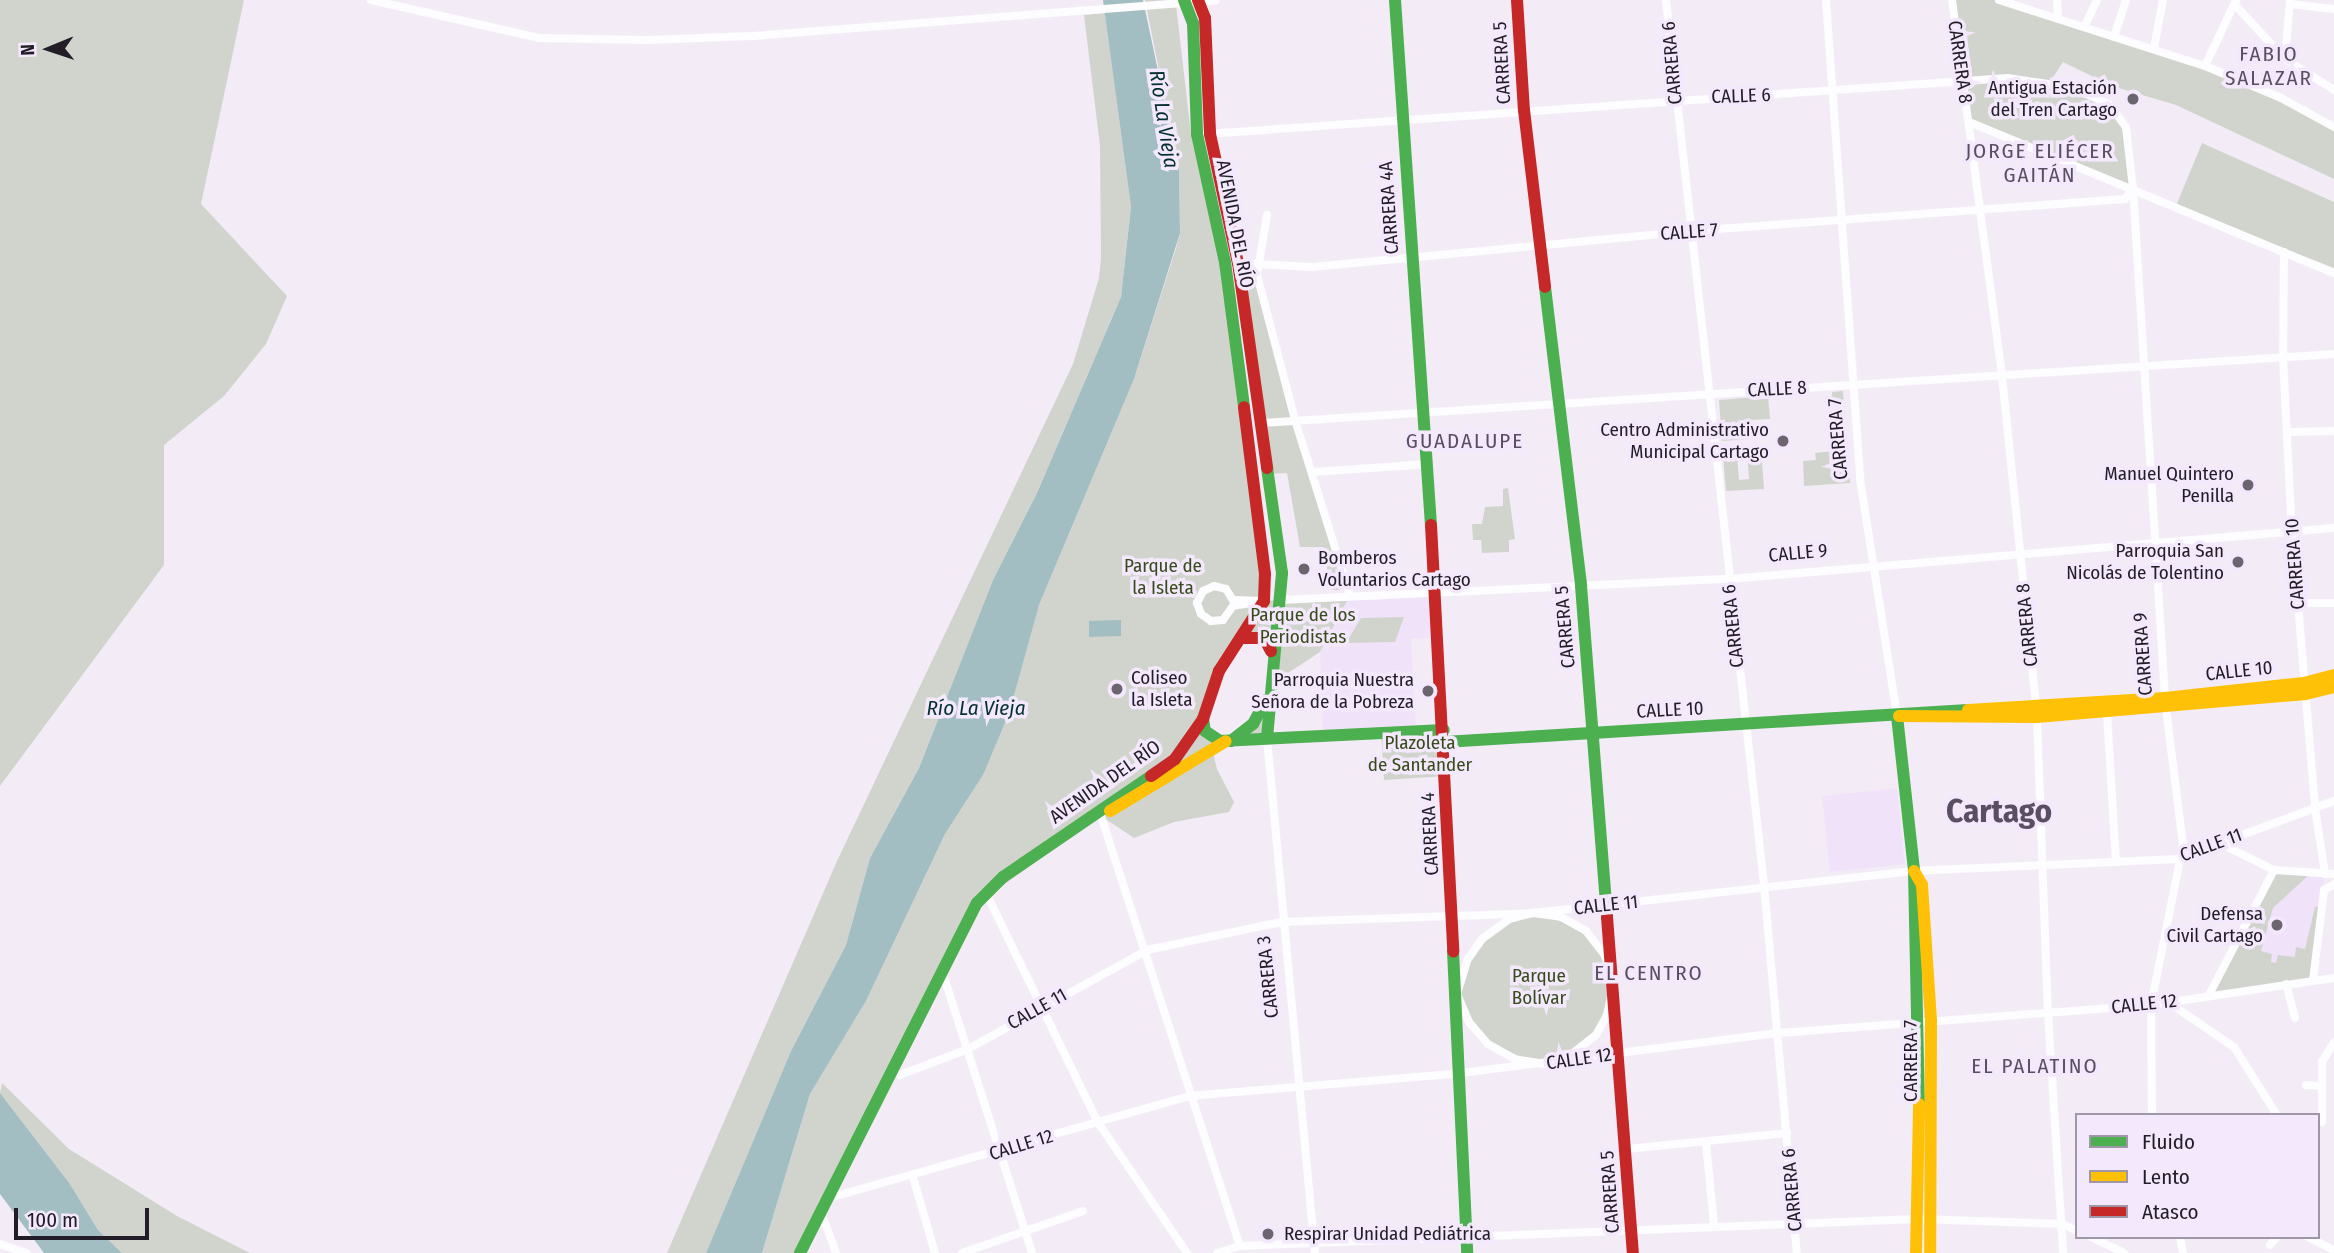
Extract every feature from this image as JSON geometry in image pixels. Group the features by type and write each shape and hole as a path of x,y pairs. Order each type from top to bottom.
{"main road":[{"name":"CARRERA 4A","path":"1395,0 1412,257 1426,413"},
{"name":"CARRERA 5","path":"1517,0 1524,110 1581,586 1614,982 1633,1253"},
{"name":"AVENIDA DEL RÍO","path":"807,1253 900,1075 987,895 1101,816 1228,741 1253,724 1265,706 1282,573 1262,423 1232,262 1203,134 1193,23 1188,1"},
{"name":"AVENIDA DEL RÍO","path":"800,1253 987,895 1003,877 1175,758 1203,719 1219,671 1243,638 1264,601 1265,573 1232,262"},
{"name":"CARRERA 4","path":"1426,413 1461,1073 1467,1253"},
{"name":"CALLE 9","path":"1264,601 1280,600"},
{"path":"1243,638 1261,636 1271,657"},
{"name":"AVENIDA DEL RÍO","path":"1270,695 1271,657"},
{"name":"CALLE 10","path":"2305,689 2334,675"},
{"name":"CALLE 10","path":"2036,712 2334,687"},
{"name":"CARRERA 3","path":"1267,738 1270,695"},
{"name":"CALLE 10","path":"1228,741 1593,732 1897,716 1913,710 2107,712 2166,703"},
{"name":"CARRERA 7","path":"1897,716 1914,871 1922,885 1926,1020 1923,1219 1916,1253"},
{"path":"1203,719 1209,736 1228,741"},
{"name":"CARRERA 7","path":"1923,1219 1930,1253"}],"street":[{"path":"371,0 538,38 753,36 1216,0"},
{"name":"CARRERA 6","path":"1666,0 1743,725 1764,885 1797,1253"},
{"name":"CARRERA 7","path":"1826,0 1853,385 1871,566 1897,716"},
{"name":"CARRERA 8","path":"1952,0 2002,376 2036,712 2048,1013 2063,1253"},
{"path":"1999,0 2205,66 2281,98 2334,127"},
{"path":"2057,0 2058,19"},
{"path":"2084,27 2097,0"},
{"path":"2114,37 2126,0"},
{"path":"2154,48 2163,0"},
{"path":"2285,59 2290,2 2334,9"},
{"path":"2205,66 2236,3 2285,59 2334,90"},
{"name":"CALLE 6","path":"1203,134 1403,122 1675,99 1834,92 1964,81 2036,80 2074,88 2109,104 2126,127 2133,188"},
{"path":"1969,122 2334,273"},
{"name":"CALLE 7","path":"1232,262 1312,267 1690,231 1842,222 1979,208 2125,199 2133,188"},
{"name":"CARRERA 9","path":"2133,188 2142,366 2157,546 2166,703 2183,845 2177,859 2151,1005 2152,1113"},
{"path":"1267,215 1257,275 1295,420 1350,595"},
{"name":"CARRERA 10","path":"2284,253 2283,358 2292,532 2315,808 2330,874"},
{"name":"CALLE 8","path":"1262,423 2334,354"},
{"path":"2288,432 2334,431"},
{"path":"1312,472 1429,464"},
{"name":"CALLE 9","path":"1280,600 1729,579 2019,552 2157,546 2334,528"},
{"path":"1214,586 1226,589 1233,603 1228,617 1217,622 1205,619 1197,603 1203,591 1214,586"},
{"name":"CALLE 9","path":"1233,603 1264,601"},
{"path":"2298,603 2334,603"},
{"path":"2107,712 2116,862"},
{"name":"CARRERA 3","path":"1267,738 1281,922 1315,1253"},
{"name":"CALLE 11","path":"900,1075 968,1049 1039,1006 1147,950 1281,922 1533,913 1764,885 1914,871 2177,859 2334,801"},
{"path":"1101,816 1147,950 1189,1096 1240,1246"},
{"path":"2217,842 2274,870 2330,874"},
{"path":"2209,995 2274,870"},
{"path":"2313,979 2324,890 2334,884"},
{"path":"987,895 1097,1121 1187,1253"},
{"path":"1533,913 1561,917 1586,931 1604,954 1614,982 1607,1015 1596,1035 1568,1057 1545,1064 1515,1059 1488,1044 1469,1022 1457,994 1468,959 1482,939 1510,919 1533,913"},
{"name":"CALLE 12","path":"836,1196 1002,1152 1097,1121 1189,1096 1298,1084 1461,1073 1779,1033 2151,1005 2334,978"},
{"path":"945,980 1032,1253"},
{"path":"2286,984 2295,1018"},
{"path":"2168,1002 2234,1047 2276,1113"},
{"path":"2334,1042 2322,1062 2320,1122 2334,1121"},
{"path":"2306,1085 2322,1086"},
{"path":"1627,1149 1787,1133"},
{"path":"1706,1143 1714,1225"},
{"path":"913,1177 935,1253"},
{"path":"962,1253 1083,1211"},
{"path":"1217,1253 1240,1246 1714,1225 1923,1219 2063,1224 2075,1230"},
{"path":"824,1220 836,1253"},
{"path":"2095,1239 2124,1253"},
{"path":"2270,1245 2275,1239"},
{"path":"2312,1239 2334,1250"},
{"path":"0,1244 26,1253"}],"shaded area":[{"path":"1436,592 1439,637 1411,639 1416,731 1323,734 1320,652 1350,595"},
{"path":"1897,788 1905,864 1830,872 1822,796"},
{"path":"2274,870 2325,874 2313,980 2209,995"}],"green space":[{"path":"0,0 244,0 201,204 287,296 266,344 224,396 164,445 164,565 0,786"},
{"name":"Parque de la Isleta","path":"1145,0 1175,0 1176,5 1191,134 1225,262 1264,601 1350,595 1320,652 1288,673 1270,674 1267,738 1231,741 1265,706 1271,648 1246,636 1208,697 1209,736 1217,769 1234,802 1229,812 1174,822 1134,838 1101,816 978,903 799,1253 762,1253 810,1094 866,1001 945,834 983,775 1039,605 1134,379 1176,248 1180,233 1179,170"},
{"path":"1954,0 1999,0 2205,66 2334,127 2334,179 2176,105 2112,86 2063,62 2050,82 2109,104 2126,127 2133,188 1969,122"},
{"path":"1105,13 1131,207 1121,297 1037,493 993,580 919,768 870,858 846,945 791,1051 706,1253 667,1253 837,861 1073,364 1099,278 1101,258 1100,146 1084,15"},
{"path":"2202,143 2334,202 2334,268 2176,206"},
{"path":"1238,263 1259,264 1257,275 1346,581 1339,590 1331,590 1323,547 1300,547 1287,473 1269,474"},
{"path":"1843,391 1850,483 1804,486 1803,461 1816,460 1815,453 1845,450 1842,400 1832,401 1832,392"},
{"path":"1768,396 1770,419 1750,420 1751,439 1722,441 1719,400"},
{"path":"1747,449 1751,449 1752,461 1762,461 1764,489 1726,491 1723,456 1737,455 1739,480 1749,479"},
{"path":"1508,488 1515,539 1509,540 1509,552 1482,553 1481,540 1473,540 1472,524 1482,524 1485,507 1503,506 1503,489"},
{"path":"1404,617 1395,642 1346,643 1361,618"},
{"name":"Plazoleta de Santander","path":"1444,730 1446,776 1384,780 1381,733"},
{"path":"2274,870 2310,874 2273,908 2261,951 2272,954 2271,962 2276,963 2278,955 2295,957 2296,947 2305,949 2315,907 2322,906 2313,980 2209,995"},
{"name":"Parque Bolívar","path":"1521,915 1561,917 1596,942 1614,982 1603,1025 1557,1061 1515,1059 1478,1033 1457,994 1474,949"},
{"path":"2,1083 69,1149 177,1216 250,1253 122,1253 98,1230 70,1184 0,1093"}],"water":[{"name":"Río La Vieja","path":"1103,0 1143,0 1179,170 1180,233 1134,379 1039,605 1009,713 983,775 945,834 866,1001 810,1094 762,1253 706,1253 791,1051 846,945 870,858 919,768 993,580 1037,493 1121,297 1131,207"},
{"path":"1121,620 1121,636 1089,637 1089,621"},
{"path":"0,1093 70,1184 98,1230 122,1253 44,1253 0,1194"}],"traffic: fast":[{"path":"1184,0 1193,23 1197,134 1225,262 1244,407"},
{"path":"1395,0 1431,525"},
{"path":"1545,287 1581,586 1607,917"},
{"path":"1267,468 1282,573 1267,738"},
{"path":"1231,741 1253,724 1266,700"},
{"path":"1444,742 1968,710"},
{"path":"1897,716 1914,871 1919,1104"},
{"path":"1203,719 1205,731 1220,741 1444,730"},
{"path":"800,1253 977,903 1003,877 1151,776"},
{"path":"1453,951 1467,1253"}],"traffic: slow":[{"path":"1968,710 2165,698 2304,683 2334,675"},
{"path":"1899,716 2037,717 2306,694 2334,687"},
{"path":"1110,811 1226,741"},
{"path":"1914,871 1922,885 1931,1020 1930,1253"},
{"path":"1916,1253 1919,1104"}],"traffic: jam":[{"path":"1198,0 1205,18 1210,134 1238,263 1267,468"},
{"path":"1517,0 1524,110 1545,287"},
{"path":"1151,776 1175,759 1203,719 1219,671 1264,601 1265,574 1244,407"},
{"path":"1431,525 1453,951"},
{"path":"1243,638 1264,638 1271,651"},
{"path":"1607,917 1633,1253"}],"place":[{"name":"Antigua Estación del Tren Cartago","path":"2133,99"},
{"name":"Centro Administrativo Municipal Cartago","path":"1783,441"},
{"name":"Manuel Quintero Penilla","path":"2248,485"},
{"name":"Parroquia San Nicolás de Tolentino","path":"2238,562"},
{"name":"Bomberos Voluntarios Cartago","path":"1304,569"},
{"name":"Coliseo la Isleta","path":"1117,689"},
{"name":"Parroquia Nuestra Señora de la Pobreza","path":"1428,691"},
{"name":"Defensa Civil Cartago","path":"2277,925"},
{"name":"Respirar Unidad Pediátrica","path":"1268,1234"}],"district":[{"name":"FABIO SALAZAR","path":"2269,66"},
{"name":"JORGE ELIÉCER GAITÁN","path":"2040,163"},
{"name":"GUADALUPE","path":"1465,441"},
{"name":"Cartago","path":"1999,812"},
{"name":"EL CENTRO","path":"1649,973"},
{"name":"EL PALATINO","path":"2035,1066"}],"park label":[{"name":"Parque de los Periodistas","path":"1303,626"}]}
